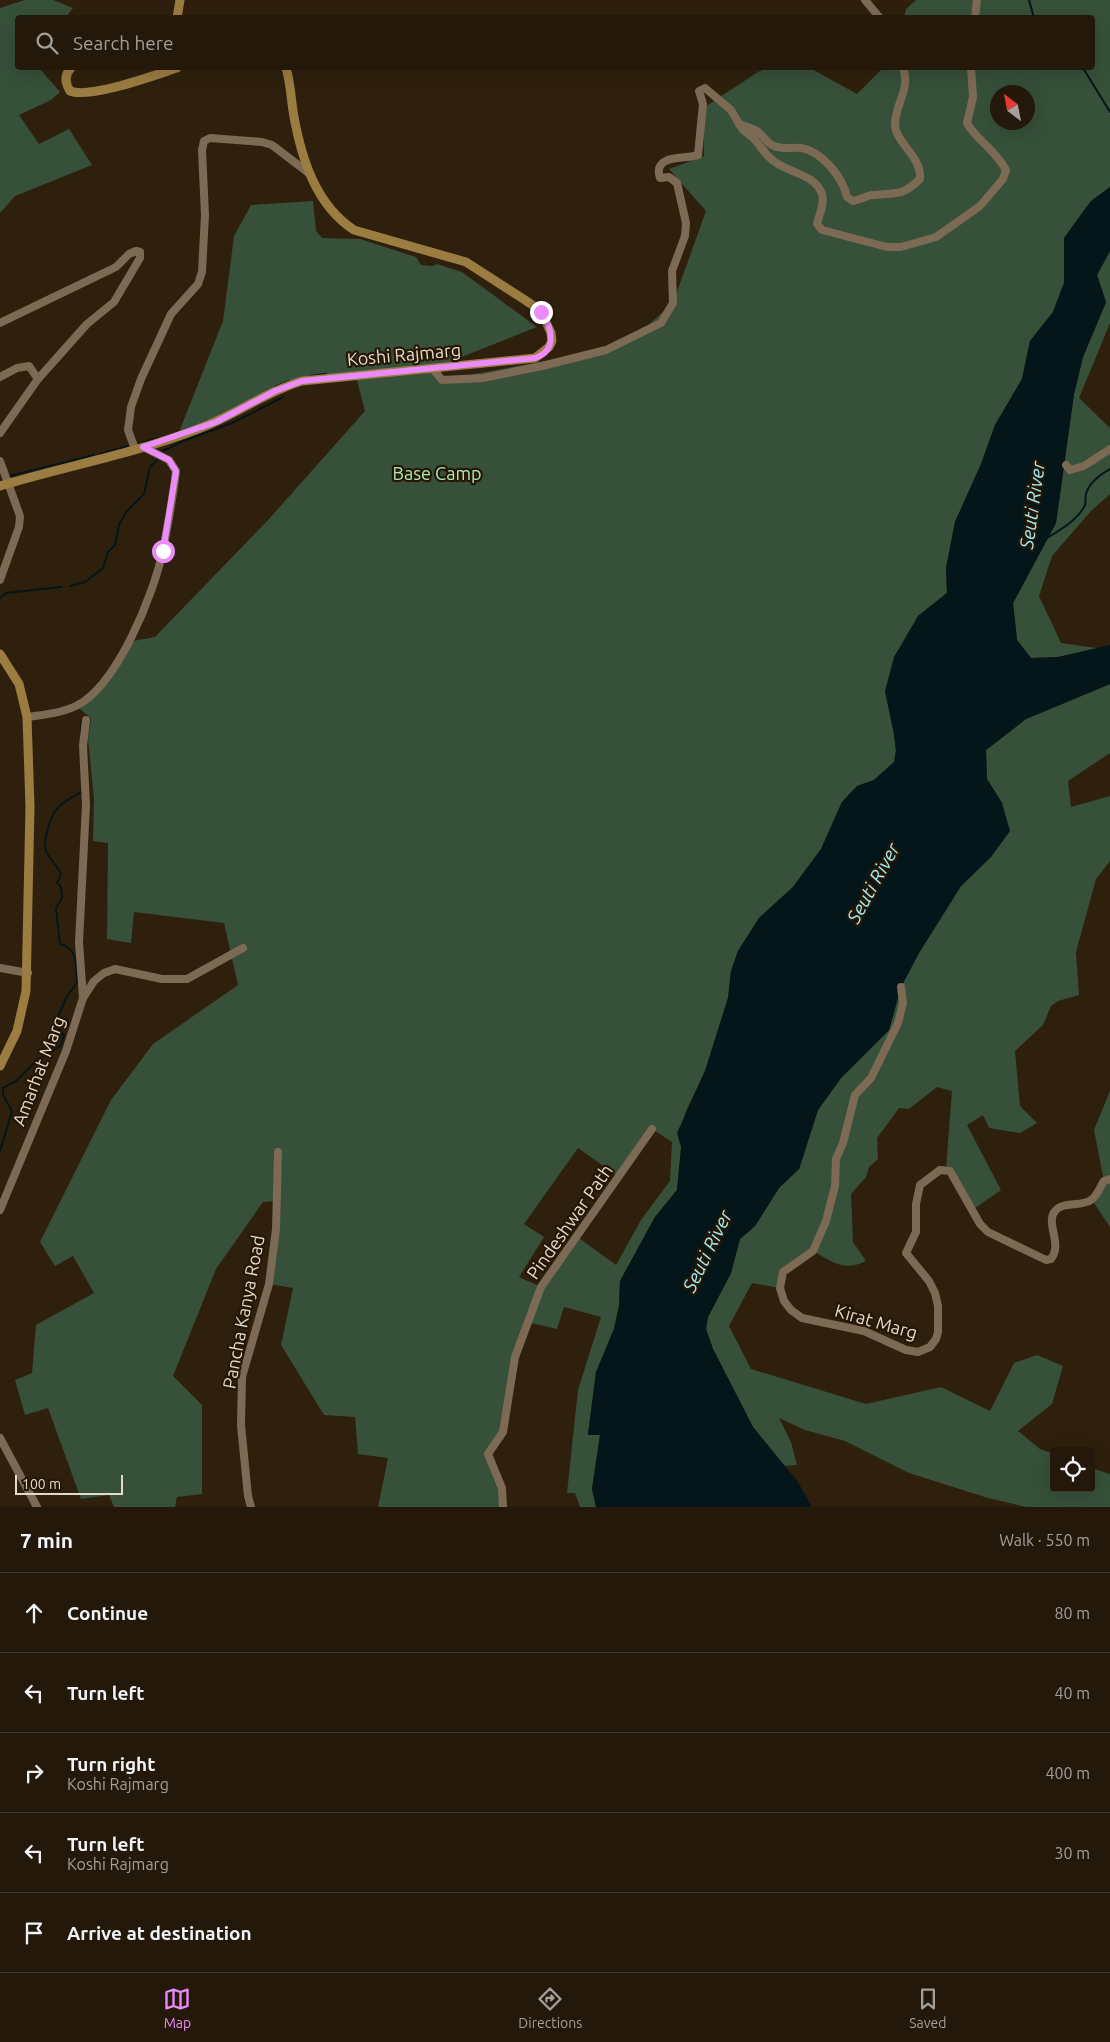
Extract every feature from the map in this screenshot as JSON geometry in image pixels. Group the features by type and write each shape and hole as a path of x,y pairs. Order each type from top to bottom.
{"main road":[{"path":"178,15 180,0"},
{"path":"70,70 66,76 66,82 70,91 77,94 115,86 170,70"},
{"name":"Koshi Rajmarg","path":"3,485 139,448 216,422 275,391 302,381 535,358 549,347 552,341 551,333 541,312 466,262 354,230 330,210 317,191 310,174 298,134 286,70"},
{"path":"0,654 19,684 27,717 30,807 28,973 21,1019 0,1066"}],"street":[{"path":"865,0 878,15"},
{"path":"975,15 977,0"},
{"path":"739,124 757,131 772,146 785,149 802,148 817,155 837,174 845,186 848,197 853,201 871,195 893,195 908,190 920,179 920,172 912,152 897,130 895,123 904,88 904,70"},
{"path":"433,369 442,380 483,378 606,350 661,323 673,303 672,271 686,236 686,224 677,183 669,177 660,178 658,172 661,165 672,157 698,155 702,104 699,92 705,88 731,110 744,133 753,138 763,152 777,164 813,181 822,192 824,202 817,224 822,230 887,247 901,247 936,237 980,206 1003,179 1006,170 988,144 973,134 967,122 973,97 971,70"},
{"path":"27,717 61,711 76,706 94,693 110,675 121,657 152,588 163,551 176,471 169,460 139,448 128,430 131,407 141,379 171,314 198,284 202,272 205,215 202,150 204,141 210,138 262,142 272,145 310,174"},
{"path":"0,323 116,267 129,254 136,251 140,252 140,258 114,302 88,324 38,378 37,384 0,433"},
{"path":"0,377 24,366 29,366 38,378"},
{"path":"1066,465 1070,470 1084,466 1110,449"},
{"path":"0,461 3,485 20,516 19,527 0,580"},
{"path":"83,998 79,942 86,805 84,746 86,720"},
{"path":"83,998 94,981 115,969 169,980 187,979 243,948"},
{"path":"0,968 28,973"},
{"name":"Kirat Marg","path":"901,987 903,1003 898,1023 870,1078 855,1096 843,1143 836,1159 835,1186 826,1221 813,1251 783,1272 780,1280 784,1300 791,1310 802,1318 864,1331 906,1350 918,1352 930,1347 938,1332 935,1293 929,1281 906,1254 916,1232 916,1204 920,1185 940,1170 950,1171 980,1224 988,1232 1046,1260 1054,1255 1056,1247 1052,1219 1055,1210 1062,1206 1084,1204 1092,1200 1104,1181 1110,1179"},
{"name":"Amarhat Marg","path":"0,1210 66,1051 83,998"},
{"name":"Pindeshwar Path","path":"502,1507 502,1488 488,1454 503,1432 515,1357 527,1321 541,1287 652,1129"},
{"name":"Pancha Kanya Road","path":"251,1507 248,1496 241,1425 242,1377 269,1284 276,1229 278,1152"},
{"path":"0,1438 37,1507"}],"green space":[{"path":"25,0 53,0 73,8 68,15 15,15 15,70 41,70 60,92 51,100 19,115 39,144 69,129 92,165 15,196 0,213 0,8"},
{"name":"Base Camp","path":"916,0 1110,0 1110,187 1091,201 1064,238 1064,283 1053,312 1030,341 1022,379 995,425 981,464 955,522 946,568 947,593 918,616 885,691 894,734 896,751 894,762 874,780 857,786 842,802 821,849 793,887 759,918 738,951 731,971 728,998 705,1071 685,1113 677,1190 655,1217 620,1281 619,1306 614,1329 596,1372 588,1434 600,1435 592,1489 596,1507 580,1507 575,1493 567,1493 578,1390 601,1317 564,1307 557,1329 527,1322 515,1357 503,1432 488,1454 497,1475 503,1507 378,1507 388,1458 358,1454 355,1417 324,1415 281,1345 293,1288 269,1284 276,1201 263,1202 216,1269 173,1376 202,1405 202,1494 177,1497 175,1507 114,1507 109,1495 81,1499 48,1408 25,1415 15,1380 32,1373 36,1325 94,1293 73,1256 55,1266 40,1242 111,1100 153,1044 238,985 224,923 134,912 131,943 107,939 108,843 93,841 94,798 88,739 91,718 76,706 94,693 128,642 155,637 269,519 365,411 355,373 316,375 284,382 206,422 179,432 223,321 234,236 251,205 313,201 316,231 322,238 360,239 416,257 421,265 433,266 437,264 462,272 537,327 434,368 442,380 605,350 636,336 673,303 706,211 669,169 704,156 703,108 762,70 814,70 857,94 881,70 1095,70 1095,15 904,15 906,9","holes":["652,1129 672,1142 670,1181 641,1220 616,1265 576,1236 541,1287 519,1277 544,1237 524,1224 578,1148 619,1177"]},
{"path":"1110,251 1110,323 1079,398 1110,428 1110,494 1091,511 1052,556 1039,596 1061,643 1103,649 1058,657 1031,658 1017,640 1013,603 1056,523 1074,394 1083,357 1106,302 1097,275"},
{"path":"1110,684 1110,753 1068,781 1071,807 1110,796 1110,861 1096,879 1076,952 1079,995 1058,1001 1051,1006 1043,1025 1015,1051 1020,1106 1037,1123 1020,1133 989,1128 983,1115 967,1125 1001,1190 972,1210 946,1169 952,1091 937,1087 909,1109 899,1108 877,1138 878,1159 869,1167 866,1177 851,1194 853,1242 866,1261 851,1266 844,1266 832,1262 813,1251 783,1272 780,1288 752,1283 729,1326 751,1369 866,1404 941,1387 990,1411 1014,1363 1037,1355 1063,1366 1052,1404 1018,1431 1040,1449 1050,1453 1050,1492 1095,1492 1095,1469 1110,1474 1110,1507 1026,1507 988,1498 909,1473 845,1441 805,1430 779,1418 791,1442 797,1465 783,1466 753,1427 713,1349 706,1329 708,1317 731,1273 740,1239 755,1226 779,1188 799,1169 818,1110 841,1078 889,1030 901,987 919,953 961,886 991,857 1002,803 987,779 986,750 1026,719"},
{"path":"1110,1091 1110,1227 1092,1200 1104,1181 1094,1130"}],"water":[{"name":"Seuti River","path":"1110,187 1110,251 1097,275 1106,302 1083,357 1074,394 1056,523 1013,603 1017,640 1031,658 1058,657 1110,645 1110,684 1026,719 986,750 987,779 1002,803 1010,831 991,857 961,886 919,953 901,987 889,1030 841,1078 818,1110 799,1169 779,1188 755,1226 740,1239 731,1273 708,1317 706,1329 713,1349 753,1427 798,1482 812,1507 596,1507 592,1489 600,1435 588,1435 596,1372 614,1329 619,1306 620,1281 655,1217 677,1190 681,1147 677,1133 705,1071 728,998 731,971 738,951 759,918 793,887 821,849 842,802 857,786 874,780 894,762 896,751 894,734 885,691 894,657 918,616 947,593 946,568 955,522 981,464 995,425 1022,379 1030,341 1053,312 1064,283 1064,238 1091,201"}],"waterway":[{"path":"1029,0 1033,15"},
{"path":"1084,70 1110,112"},
{"path":"310,376 326,374"},
{"path":"275,387 289,381"},
{"path":"163,451 183,441 232,423 283,397"},
{"path":"138,444 158,438"},
{"path":"100,454 128,446"},
{"path":"9,476 94,455"},
{"path":"70,586 85,582 103,568 108,552 115,545 119,525 126,512 144,494 150,467 159,458"},
{"name":"Seuti River","path":"1047,538 1078,515 1085,505 1086,494 1090,486 1099,476 1110,469"},
{"path":"0,598 6,593 61,587"},
{"path":"81,734 82,719"},
{"path":"0,1151 12,1111 3,1095 3,1088 16,1081 38,1059 60,1046 64,1036 56,1022 67,996 77,983 73,954 66,946 60,944 56,908 62,898 61,887 57,883 61,874 46,851 45,844 49,824 55,811 69,799 83,791"}],"route":[{"path":"163,551 176,471 169,460 143,447 171,439 216,422 275,391 302,381 535,358 544,353 552,341 545,317 541,312"}]}
